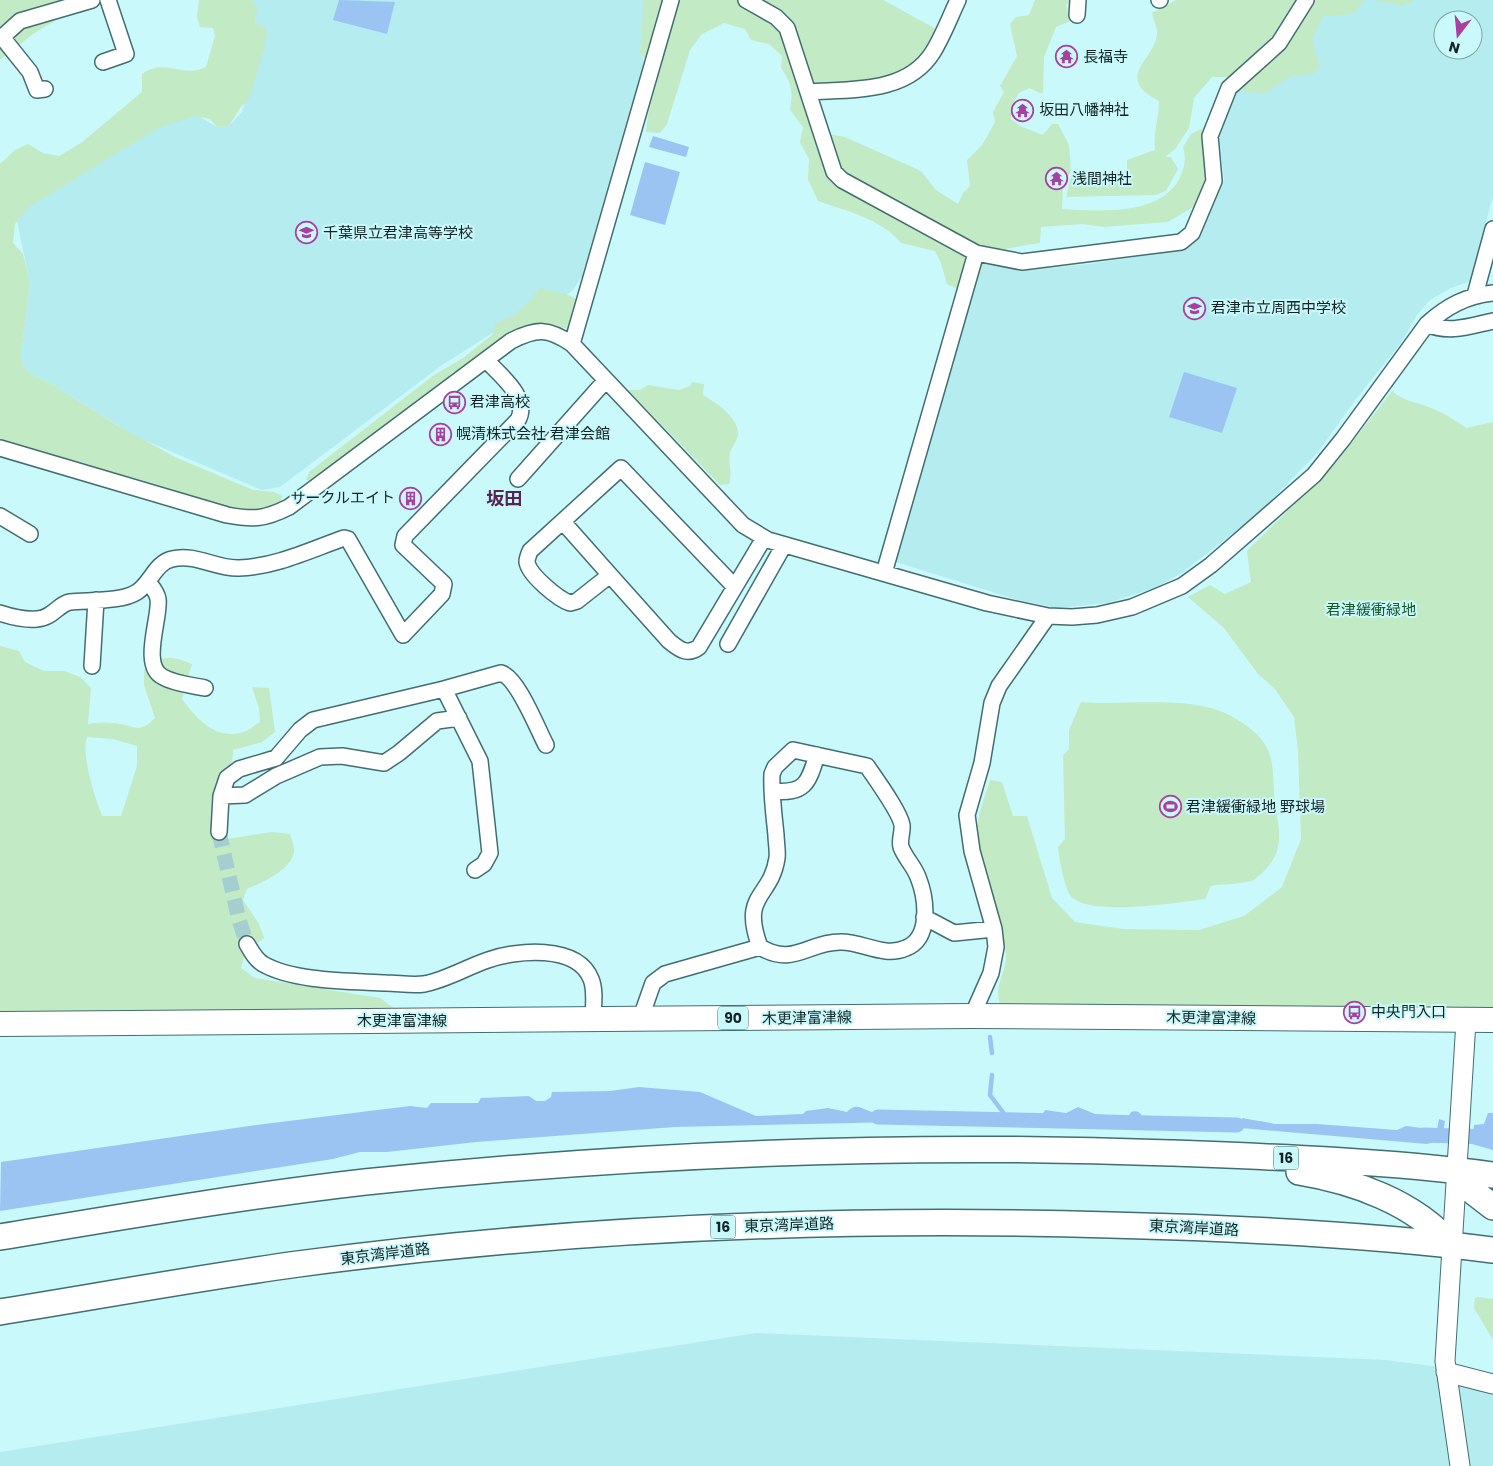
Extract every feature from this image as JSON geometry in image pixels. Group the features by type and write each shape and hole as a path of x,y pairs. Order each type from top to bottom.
{"highway":[{"name":"16","path":"0,1237 202,1204 363,1183 640,1158 903,1149 1115,1151 1250,1156 1457,1159 1493,1175"},
{"path":"1115,1151 1204,1165 1293,1171 1343,1182 1413,1212 1440,1232 1451,1245"},
{"path":"1457,1159 1471,1190 1493,1207"},
{"name":"東京湾岸道路","path":"0,1312 299,1264 504,1242 741,1226 941,1221 1042,1223 1245,1230 1451,1245 1493,1250"}],"main road":[{"name":"木更津富津線","path":"0,1024 972,1016 1493,1020"}],"street":[{"path":"45,89 37,90 30,72 1,38 20,21 92,0"},
{"path":"103,62 126,54 108,0"},
{"path":"572,344 671,0"},
{"path":"746,0 776,18 787,28 834,172 842,180 976,253 1022,262 1181,242 1187,238 1192,233 1214,181 1210,136 1229,88 1279,43 1306,0"},
{"path":"808,92 898,82 912,74 933,52 958,0"},
{"path":"1476,295 1493,229"},
{"path":"884,573 976,253"},
{"path":"0,448 227,515 252,519 271,516 290,507 511,341 529,332 555,333 572,344 743,525 764,538 987,603 1048,616 1097,615 1132,607 1182,586 1211,565 1314,475 1343,439 1426,324 1441,311 1462,299 1493,293"},
{"path":"1426,324 1438,329 1449,330 1493,321"},
{"path":"0,612 20,618 39,619 52,615 67,603 136,594 158,568 172,559 187,557 237,568 264,566 344,538 348,539 403,635 442,594 444,584 404,545 405,536 522,414 519,398 486,360"},
{"path":"518,479 606,380"},
{"path":"610,575 578,601 570,603 553,594 529,567 527,562 530,551 621,468 734,586"},
{"path":"0,516 30,534"},
{"path":"563,522 669,641 679,650 686,652 694,651 699,647 764,538"},
{"path":"728,644 784,545"},
{"path":"148,582 157,593 159,600 153,632 153,660 157,672 164,678 205,688"},
{"path":"92,666 96,600"},
{"path":"972,1016 991,973 996,947 994,929 972,851 967,815 982,762 992,702 999,686 1048,616"},
{"path":"219,832 223,784 233,773 276,758 300,730 313,720 444,689 493,674 507,674 516,687 546,745"},
{"path":"444,689 480,761 490,853 484,864 475,870"},
{"path":"221,796 245,795 276,776 320,757 342,756 384,762 399,754 437,721 459,718"},
{"path":"640,1020 653,983 665,974 760,947 776,955 786,956 834,942 845,942 881,951 897,951 911,946 918,940 924,917 923,895 918,876 902,848 901,822 867,766 793,750 788,752 772,774 778,857 772,875 758,897 753,911 754,929 760,947"},
{"path":"772,791 786,792 804,786 810,778 817,755"},
{"path":"924,917 954,933 994,929"},
{"path":"247,944 256,959 265,965 290,973 346,981 410,984 424,984 491,959 527,953 563,955 573,958 585,969 591,979 594,994 593,1020"},
{"path":"1460,1466 1446,1372 1451,1245 1466,1021"},
{"path":"1446,1372 1493,1384"}],"shaded area":[{"name":"千葉県立君津高等学校","path":"252,0 648,0 640,48 645,66 640,86 632,103 582,276 573,290 560,300 491,334 442,365 280,487 262,490 137,437 50,383 31,374 23,367 21,356 30,283 15,212 116,139 195,114 217,127 229,126 242,112 259,53 255,22 256,9"},
{"path":"339,0 395,2 387,34 333,20"},
{"name":"君津市立周西中学校","path":"1310,0 1493,0 1493,197 1481,238 1473,280 1451,288 1430,300 1417,315 1401,343 1356,399 1318,452 1259,513 1183,572 1157,587 1108,603 1057,608 1018,600 896,562 939,402 980,262 1031,270 1090,264 1186,248 1196,242 1224,180 1219,136 1238,73"},
{"path":"653,136 689,147 686,157 649,147"},
{"path":"645,162 680,172 665,225 630,215"},
{"path":"1184,372 1237,388 1222,433 1169,417"},
{"path":"639,1087 700,1092 756,1116 803,1114 806,1111 828,1108 847,1112 854,1107 859,1107 875,1113 897,1112 897,1122 675,1127 476,1142 387,1152 360,1152 333,1159 0,1211 1,1162 256,1125 410,1106 427,1108 431,1103 478,1103 481,1098 529,1096 536,1101 545,1101 551,1097 552,1092 610,1091"},
{"path":"1078,1107 1095,1114 1128,1117 1134,1111 1141,1114 1148,1122 1022,1119 1025,1114 1042,1115 1045,1110 1066,1113"},
{"path":"1488,1113 1493,1113 1493,1150 1472,1144 1474,1125 1484,1124"},
{"path":"1243,1118 1274,1124 1317,1124 1397,1130 1406,1126 1437,1130 1439,1119 1445,1121 1442,1140 1427,1144 1218,1126 1218,1124 1239,1121"},
{"path":"756,1333 1386,1360 1493,1374 1493,1466 0,1466 0,1452"}],"green space":[{"path":"0,0 101,0 83,12 68,13 33,34 0,60"},
{"path":"199,0 252,0 257,9 255,22 267,29 264,50 249,99 240,108 229,126 217,127 210,119 195,116 158,128 29,207 15,224 13,243 23,254 30,283 21,356 23,367 31,374 50,383 117,425 175,457 253,490 274,492 282,496 278,508 259,510 225,506 145,481 0,442 0,164 15,150 28,144 43,153 59,156 81,143 142,92 142,74 151,69 166,67 189,71 206,67 215,36 213,28 200,27 197,17"},
{"path":"644,0 883,0 938,30 921,60 902,74 890,79 865,84 814,86 829,134 845,137 921,171 936,190 958,204 963,193 970,186 967,160 982,145 995,122 993,112 1004,92 1000,86 1017,56 1010,24 1016,17 1029,15 1035,0 1071,0 1066,5 1070,21 1056,27 1044,57 1043,94 1029,88 1019,93 1012,105 1011,119 1020,126 1043,135 1052,124 1058,124 1069,145 1071,171 1063,187 1062,209 1112,210 1130,208 1147,204 1161,197 1174,187 1182,173 1185,160 1183,147 1191,134 1201,129 1206,141 1203,195 1198,204 1168,222 1103,227 1083,224 1041,227 1040,243 998,252 986,264 975,289 956,288 947,284 941,263 935,251 901,243 874,222 852,212 818,201 808,179 809,159 800,142 803,127 790,110 791,88 781,68 782,56 769,44 751,40 745,29 724,23 702,34 690,50 667,124 660,133 646,132 648,115 660,69 650,65 640,53"},
{"path":"1176,0 1364,0 1353,14 1323,16 1312,39 1320,68 1312,74 1291,76 1265,93 1245,92 1232,77 1212,77 1194,98 1189,128 1175,149 1165,157 1171,157 1178,169 1166,191 1155,195 1066,197 1072,173 1127,172 1127,160 1155,150 1159,101 1145,92 1139,84 1138,75 1140,67 1155,41 1157,30 1152,13"},
{"path":"1374,0 1415,0 1403,6"},
{"path":"540,288 571,296 578,301 569,329 541,323 502,338 465,369 452,372 444,383 314,481 306,480 309,472 434,375 463,358 493,334 496,323 510,317 521,309"},
{"path":"692,382 704,384 703,395 726,411 735,422 738,435 730,453 731,476 729,484 720,485 628,390 640,390 648,385 679,390 690,386"},
{"name":"君津緩衝緑地","path":"1392,391 1406,400 1454,419 1466,428 1493,422 1493,1007 1345,1013 1003,1009 999,1002 998,988 1006,962 1004,939 982,865 977,835 979,814 990,780 1002,782 1013,816 1027,816 1052,898 1075,922 1123,929 1199,930 1244,916 1282,887 1301,839 1298,751 1294,717 1275,689 1258,674 1224,628 1188,597 1210,585 1225,594 1251,582 1247,551 1336,463"},
{"path":"0,646 19,651 25,662 44,671 64,671 80,677 91,688 88,724 112,723 138,728 150,723 155,718 144,685 144,670 157,661 167,658 178,659 192,664 182,699 201,721 216,731 233,734 250,729 260,722 259,708 252,687 269,688 275,732 262,742 233,750 231,765 215,787 212,803 212,826 227,839 272,832 290,834 294,846 294,853 287,865 268,879 247,889 243,900 259,924 264,938 245,953 241,968 255,978 380,998 398,1011 0,1014","holes":["87,737 113,739 137,746 137,766 121,816 102,816 87,765"]},
{"name":"君津緩衝緑地 野球場","path":"1081,702 1156,702 1194,705 1211,708 1227,714 1255,732 1267,748 1271,759 1279,828 1278,849 1274,859 1266,869 1252,881 1211,886 1205,899 1134,907 1113,907 1094,906 1079,902 1070,895 1064,878 1058,847 1065,839 1063,755 1069,749 1069,730"},
{"path":"1475,1298 1493,1299 1493,1340 1474,1308"}],"waterway":[{"path":"990,1037 992,1053"},
{"path":"992,1075 990,1095 1008,1119"},
{"path":"878,1117 1237,1125"},
{"path":"1423,1135 1493,1137"}],"tunnel":[{"path":"219,832 239,920 247,944"}],"place":[{"name":"長福寺","path":"1067,57"},
{"name":"坂田八幡神社","path":"1023,110"},
{"name":"浅間神社","path":"1056,179"},
{"name":"千葉県立君津高等学校","path":"307,233"},
{"name":"君津市立周西中学校","path":"1195,308"},
{"name":"君津高校","path":"454,402"},
{"name":"幌清株式会社 君津会館","path":"440,434"},
{"name":"サークルエイト","path":"411,498"},
{"name":"君津緩衝緑地 野球場","path":"1170,807"},
{"name":"中央門入口","path":"1355,1012"}],"district":[{"name":"坂田","path":"504,499"}]}
